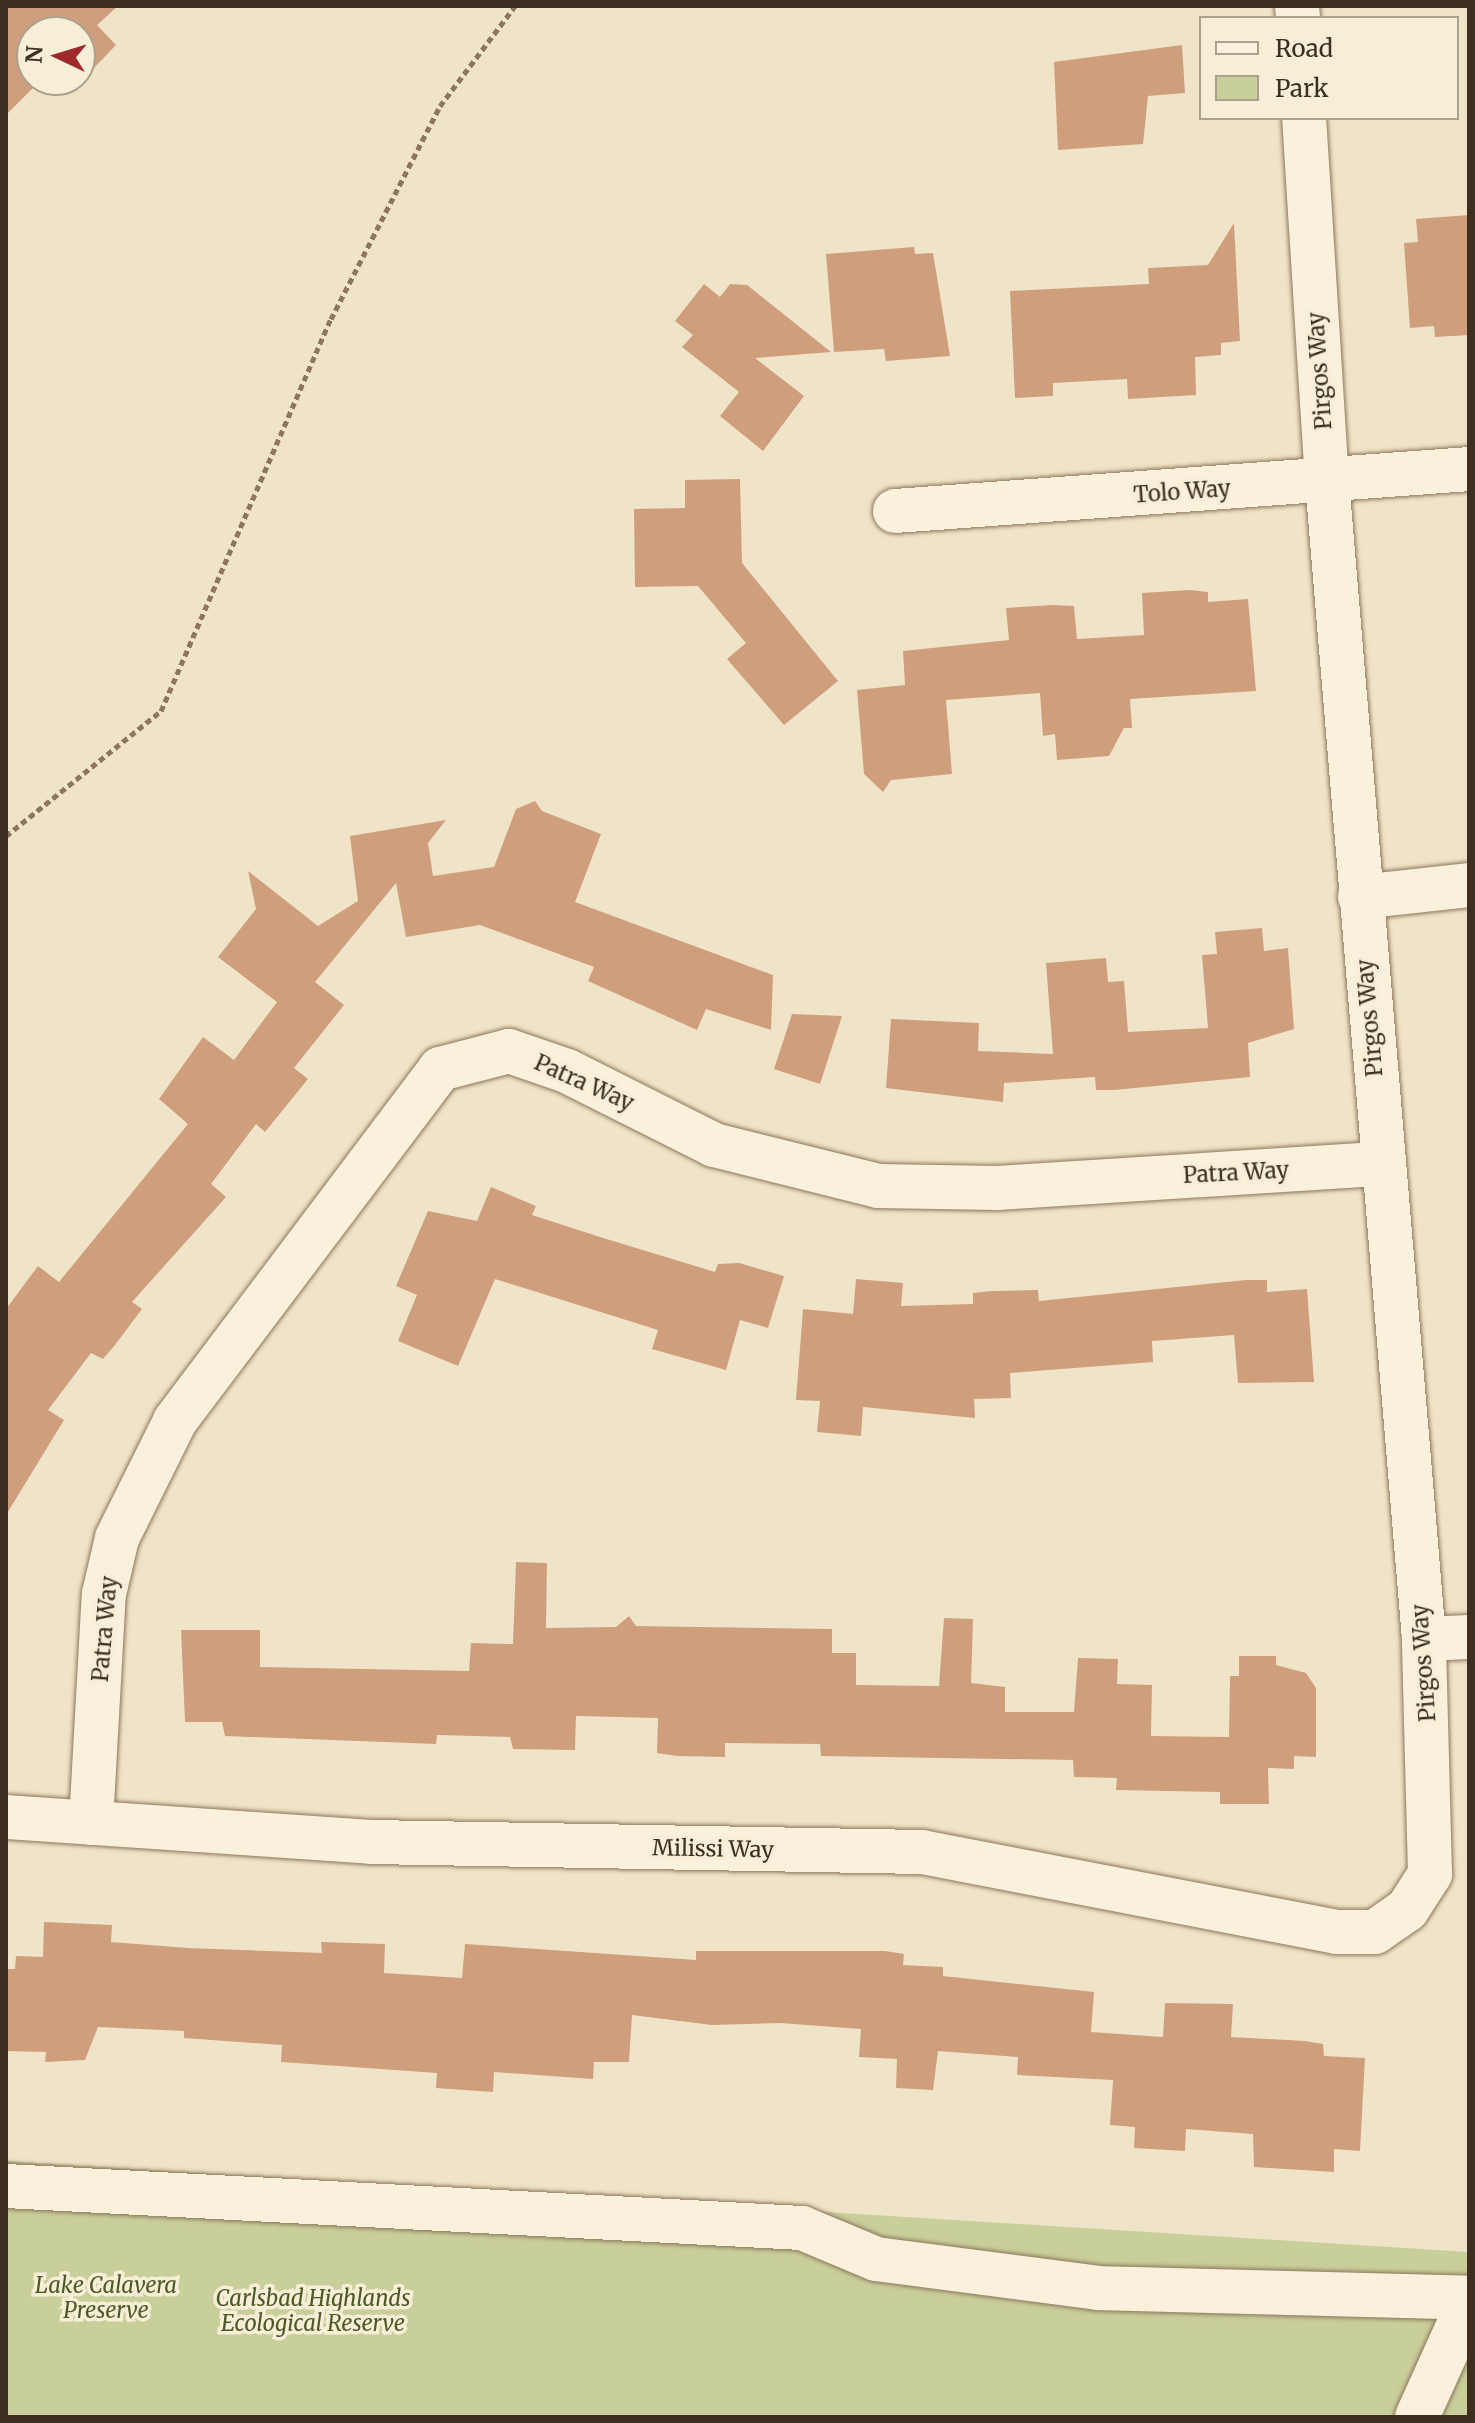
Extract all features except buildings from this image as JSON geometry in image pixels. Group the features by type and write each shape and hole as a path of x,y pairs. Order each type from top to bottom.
{"street":[{"name":"Pirgos Way","path":"1304,120 1327,482 1381,1164 1424,1639 1430,1874 1407,1910"},
{"name":"Tolo Way","path":"895,511 1327,482 1469,469"},
{"path":"1360,897 1469,885"},
{"name":"Patra Way","path":"91,1823 104,1594 117,1538 175,1421 440,1069 509,1051 567,1071 714,1145 878,1186 997,1188 1381,1164"},
{"path":"1424,1639 1469,1637"},
{"name":"Milissi Way","path":"6,1817 371,1842 922,1852 1336,1932 1375,1932 1407,1910"},
{"path":"6,2186 802,2228 876,2259 1098,2288 1469,2300 1417,2417"}],"path":[{"path":"6,836 161,711 331,319 440,106 515,6"}],"green space":[{"name":"Carlsbad Highlands Ecological Reserve","path":"6,2161 1469,2252 1469,2417 6,2417"}],"park label":[{"name":"Lake Calavera Preserve","path":"106,2298"}]}
